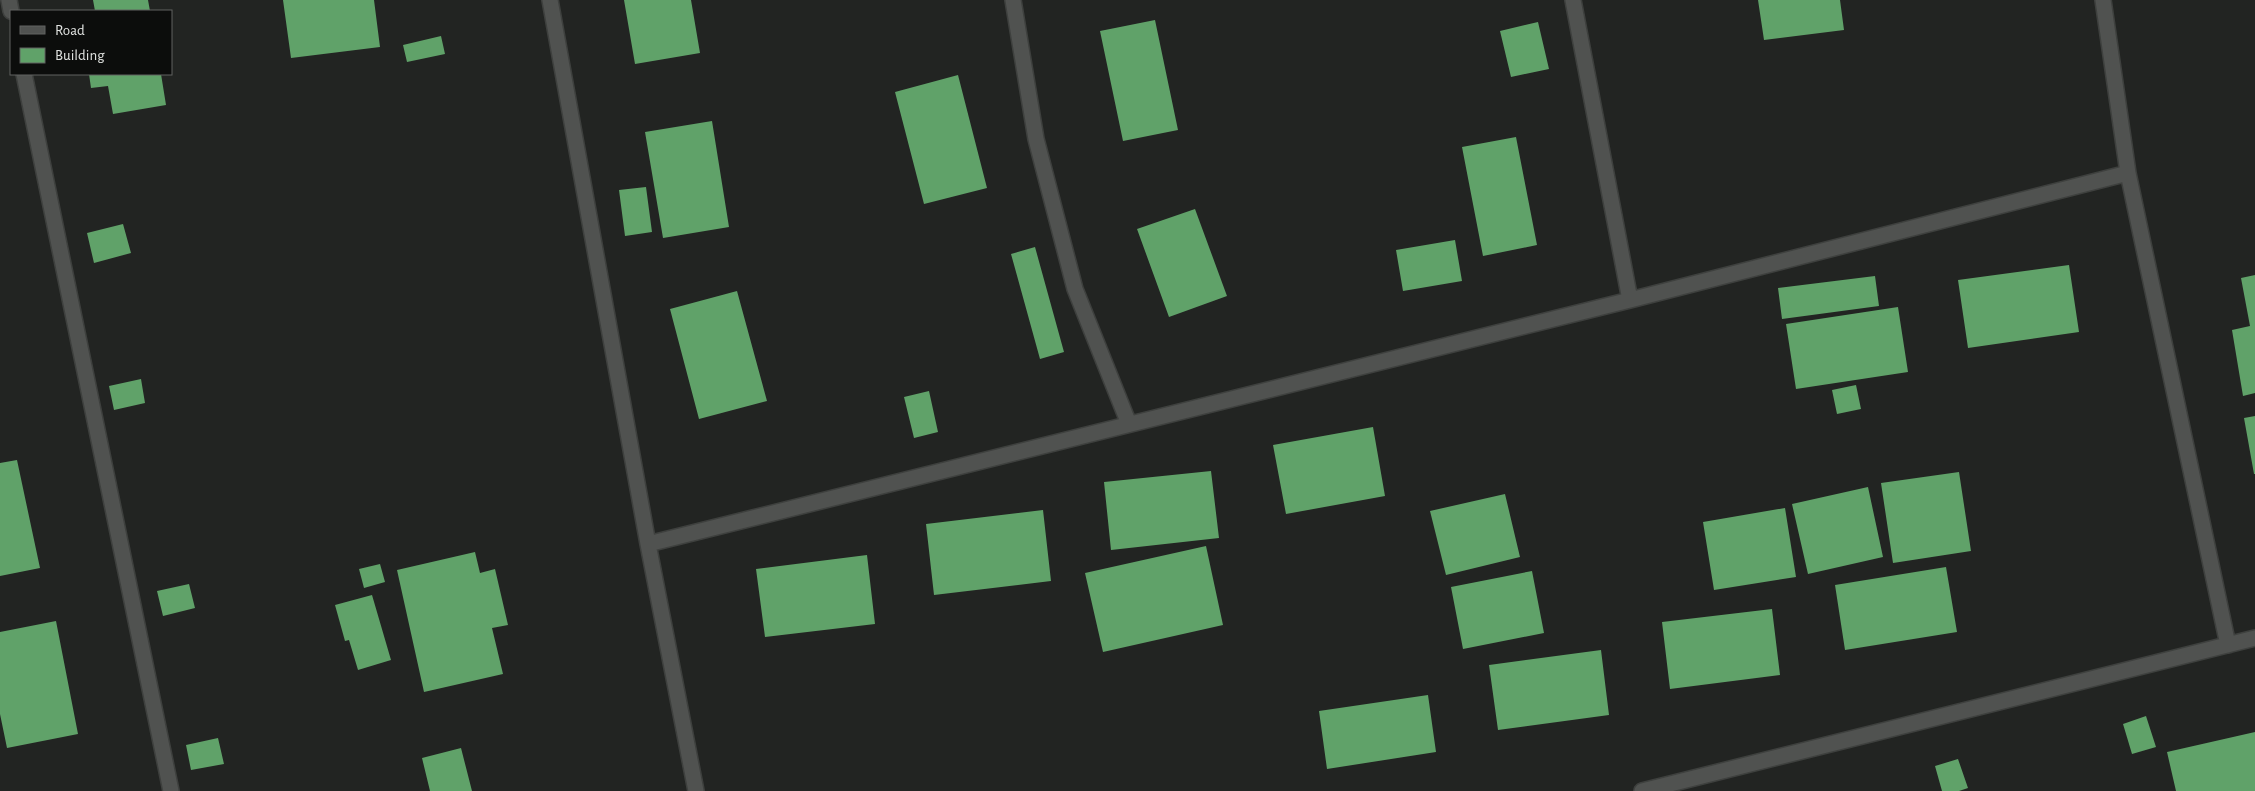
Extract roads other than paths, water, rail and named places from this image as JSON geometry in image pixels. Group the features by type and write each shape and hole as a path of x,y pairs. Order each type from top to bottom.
{"street":[{"path":"550,0 648,544 696,791"},
{"path":"1014,0 1036,138 1075,289 1129,424"},
{"path":"1573,0 1630,300"},
{"path":"2103,0 2128,173 2228,645"},
{"path":"24,75 171,791"},
{"path":"648,544 1630,300 2128,173"},
{"path":"1642,791 2255,638"}]}
